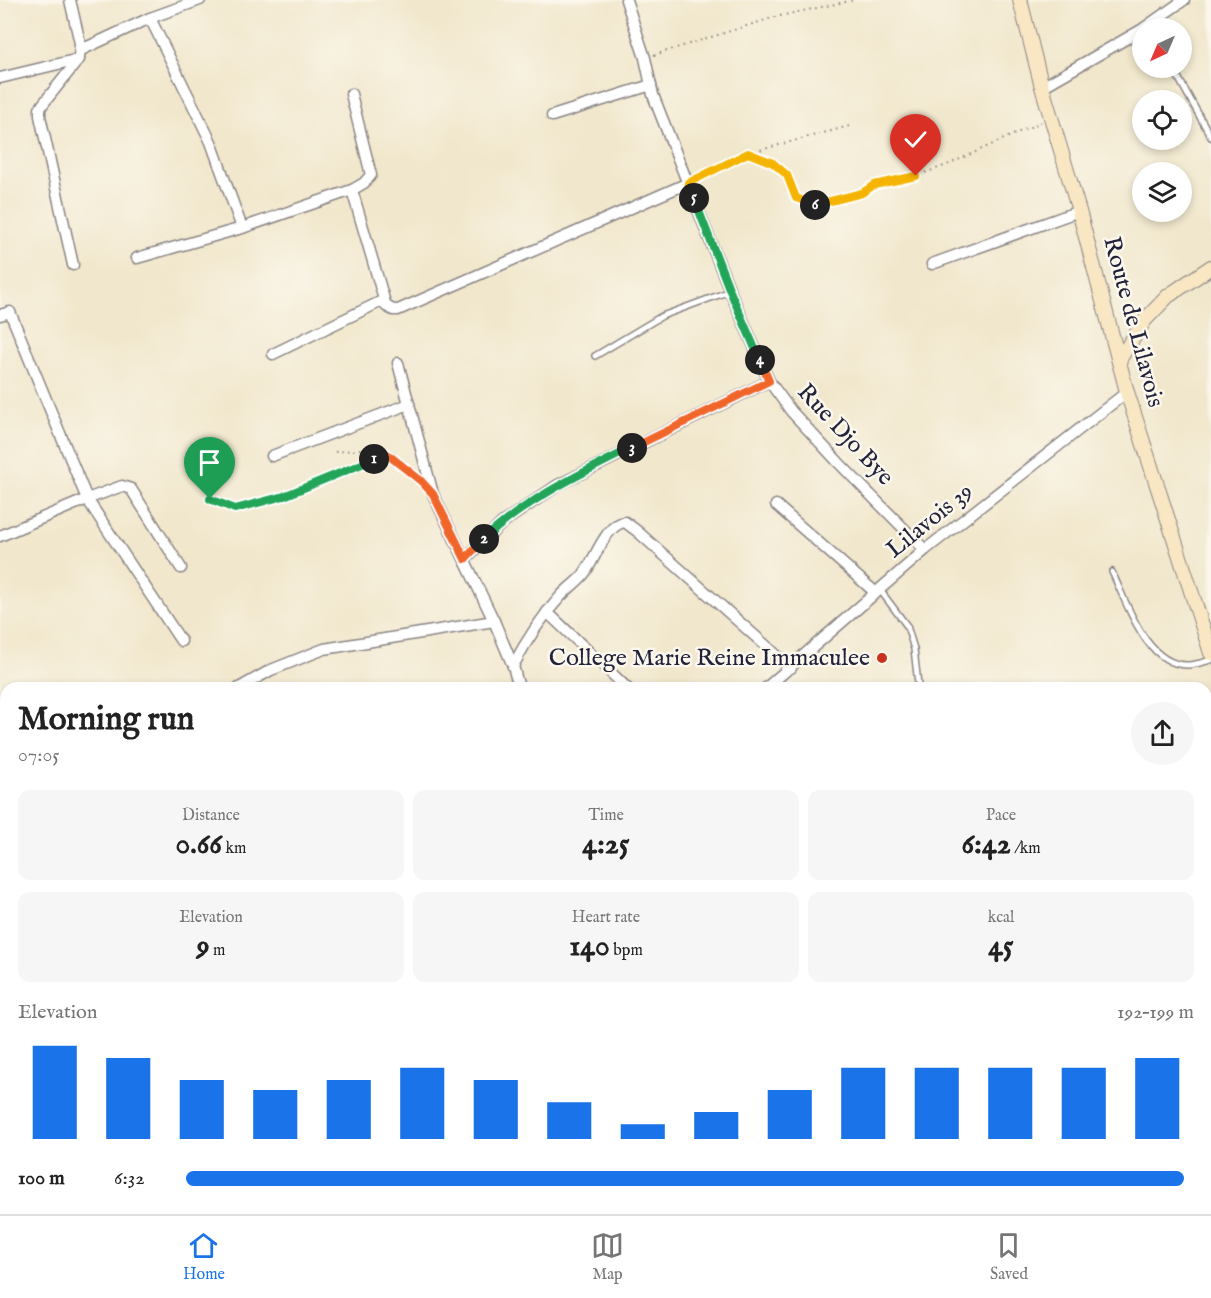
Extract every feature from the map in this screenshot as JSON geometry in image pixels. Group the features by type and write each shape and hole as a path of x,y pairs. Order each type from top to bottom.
{"main road":[{"name":"Route de Lilavois","path":"1020,0 1127,392 1211,653"},
{"path":"1119,360 1145,320 1168,296 1211,267"}],"street":[{"path":"70,0 80,55 40,109 73,266"},
{"path":"0,78 80,55 150,18 200,0"},
{"name":"Rue Djo Bye","path":"626,0 645,58 651,85 730,291 769,381 791,411 823,446 925,550"},
{"path":"1160,18 1184,0"},
{"path":"150,18 211,142 242,228"},
{"path":"1042,87 1132,36"},
{"path":"552,116 651,85"},
{"path":"137,258 242,228 352,190 364,183 371,175 351,94"},
{"path":"352,190 384,300 388,308 398,310 688,183"},
{"path":"932,264 1079,211"},
{"path":"273,354 384,300"},
{"path":"0,315 9,312 87,499 181,641"},
{"path":"398,363 433,494 494,621 517,682"},
{"path":"465,559 502,523 558,485 769,381"},
{"name":"Lilavois 39","path":"774,682 925,550 1127,392"},
{"path":"272,456 410,404"},
{"path":"0,536 122,486 131,489 181,568"},
{"path":"776,506 878,592"},
{"path":"513,666 532,629 566,590 582,577 611,531 618,524 625,522 638,531 791,668"},
{"path":"547,612 621,682"},
{"path":"250,682 272,670 324,649 494,621"}],"lane":[{"path":"1179,78 1211,137"},
{"path":"595,356 662,316 730,291"},
{"path":"1112,572 1144,637 1161,657 1188,665 1211,660"},
{"path":"878,592 907,626 914,649 918,682"}],"path":[{"path":"645,58 775,17 854,0"},
{"path":"748,153 773,163 787,175 796,198 813,205 862,193 874,185 916,176 947,165 1052,117"},
{"path":"688,183 748,153 853,125"},
{"path":"335,452 370,448 387,454 421,481 433,494"},
{"path":"210,499 235,509 284,496 387,454"}],"place":[{"name":"College Marie Reine Immaculee","path":"882,658"}],"route":[{"path":"210,499 235,509 284,496 387,454 421,481 433,494 465,559 502,523 558,485 769,381 730,291 688,183 748,153 773,163 787,175 796,198 813,205 862,193 874,185 916,176"}]}
